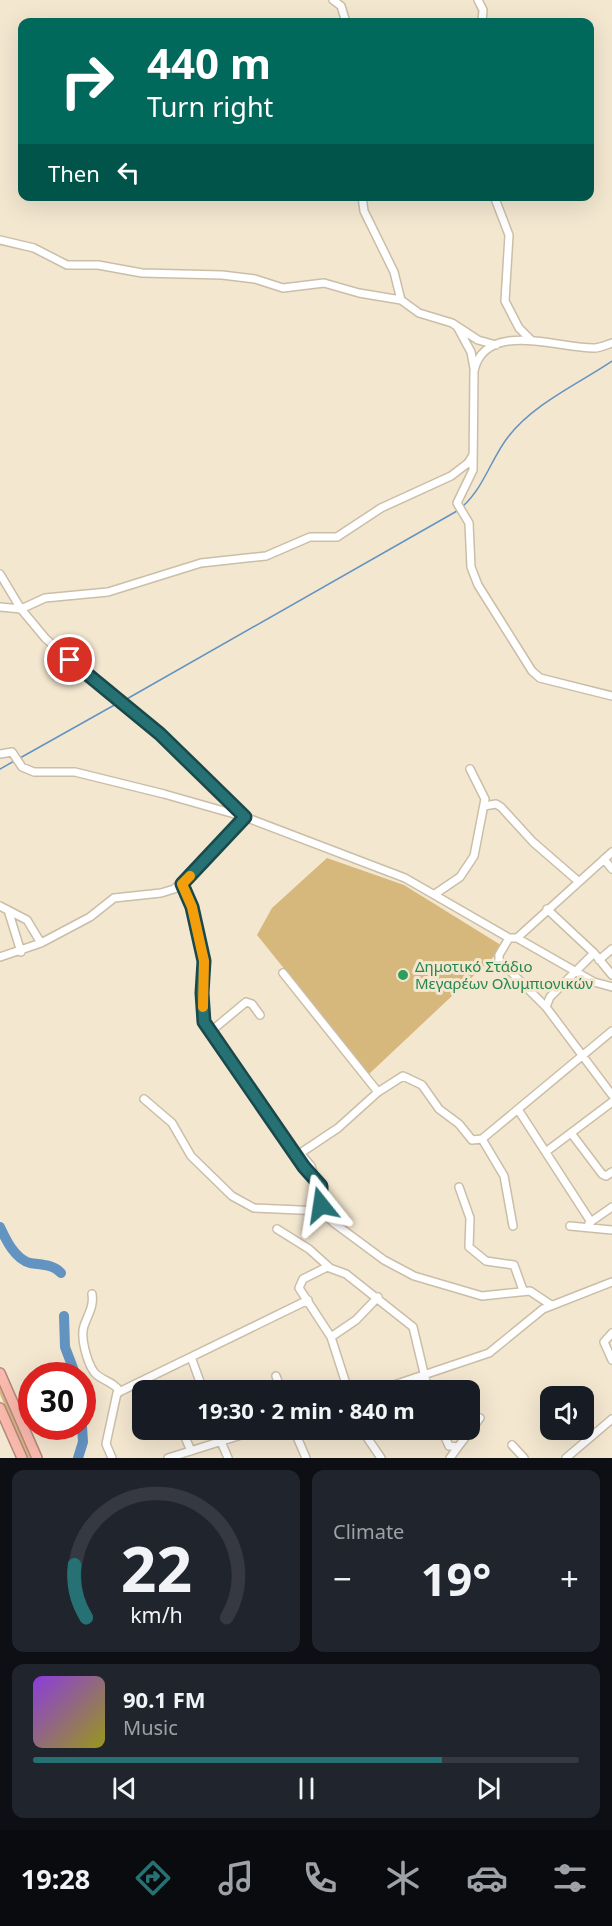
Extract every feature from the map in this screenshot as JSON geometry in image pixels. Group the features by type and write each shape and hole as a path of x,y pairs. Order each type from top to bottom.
{"highway":[{"path":"0,1373 37,1458"},
{"path":"0,1408 22,1458"}],"street":[{"path":"333,0 341,6 345,18"},
{"path":"478,0 483,10 482,18"},
{"path":"362,201 394,272 401,300"},
{"path":"496,201 509,235 505,301 519,328 531,340"},
{"path":"0,240 34,248 68,264 98,265 142,273 222,275 255,279 283,288 320,282 401,300 419,313 457,326 478,340 496,345"},
{"path":"457,326 471,352 474,371 473,470 457,503 468,520 471,536 471,567 478,585 535,675 566,686 612,696"},
{"path":"474,371 480,357 496,345 514,340 593,348 612,343"},
{"path":"0,606 21,609 45,598 100,593 132,586 205,562 266,556 310,537 337,537 384,506 415,495 451,476 468,463 473,455"},
{"path":"0,574 21,609 46,639 170,743 245,817"},
{"path":"0,754 13,754 27,770 38,773 75,772 245,817 395,874 435,894 508,938 517,938 594,982 612,987"},
{"path":"435,894 460,877 471,864 484,806 483,792 470,770"},
{"path":"484,806 496,804 501,807 533,842 578,881"},
{"path":"0,957 21,952 41,943 70,925 90,917 114,898 167,892 182,884 245,817"},
{"path":"517,938 612,852"},
{"path":"604,859 612,869"},
{"path":"182,884 192,907 204,961 203,1015 210,1032 323,1191 322,1211"},
{"path":"0,906 27,920 41,943"},
{"path":"547,909 594,953 612,975"},
{"path":"8,910 21,952"},
{"path":"508,938 499,955 499,960 546,1007 612,1095"},
{"path":"600,960 612,949"},
{"path":"546,1007 550,997 594,953"},
{"path":"283,973 378,1092"},
{"path":"210,1032 246,1002 252,1004 260,1015"},
{"path":"298,1155 351,1118 378,1092 403,1076 414,1079 422,1085 439,1109 459,1124 469,1138 475,1141 482,1139 519,1111 612,1031"},
{"path":"144,1099 172,1123 191,1156 232,1196 254,1208 322,1211 334,1223 384,1260 414,1276 482,1296 524,1290 535,1292 551,1305"},
{"path":"547,1151 612,1102"},
{"path":"519,1111 591,1222"},
{"path":"571,1133 602,1174 606,1176 612,1172"},
{"path":"482,1139 504,1176 513,1226"},
{"path":"459,1187 470,1218 468,1239 473,1251 486,1261 514,1265 524,1290"},
{"path":"584,1227 611,1210"},
{"path":"570,1226 612,1230"},
{"path":"277,1229 309,1249 329,1267 345,1274 413,1327 416,1348 426,1380"},
{"path":"329,1267 300,1281 300,1290 331,1337 345,1380"},
{"path":"410,1380 489,1353 534,1315 551,1305 612,1282"},
{"path":"92,1294 93,1306 83,1330 89,1360 96,1374 114,1384 120,1392"},
{"path":"331,1337 356,1320 378,1298"},
{"path":"148,1380 308,1300"},
{"path":"612,1333 604,1342 612,1360"},
{"path":"192,1357 200,1380"},
{"path":"276,1376 277,1380"},
{"path":"112,1458 106,1444 116,1395 132,1387"},
{"path":"566,1458 612,1419"},
{"path":"186,1440 191,1451"},
{"path":"168,1458 222,1440"},
{"path":"298,1440 306,1458"},
{"path":"369,1440 381,1458"},
{"path":"446,1440 449,1446 458,1447"},
{"path":"450,1458 463,1440"},
{"path":"219,1441 228,1458"},
{"path":"513,1445 524,1458"}],"shaded area":[{"path":"327,858 404,885 504,947 369,1074 257,935 272,908"},
{"path":"0,1387 18,1428 18,1437 0,1394"},
{"path":"19,1440 23,1440 31,1458 27,1458"}],"waterway":[{"path":"463,506 482,482 502,446 518,425 557,395 612,361"},
{"path":"125,700 457,511"},
{"path":"20,758 118,703"},
{"path":"0,769 16,760"},
{"path":"0,1227 20,1258 30,1263 51,1266 61,1273"},
{"path":"64,1316 65,1347 71,1362"},
{"path":"78,1458 83,1440"}],"slow traffic":[{"path":"190,876 182,884 192,907 196,935 204,961 203,1007"}],"place":[{"name":"Δημοτικό Στάδιο Μεγαρέων Ολυμπιονικών","path":"403,975"}],"route":[{"path":"70,660 160,734 245,817 182,884 192,907 196,935 204,961 202,993 204,1022 296,1156 321,1186 323,1194 321,1205"}]}
